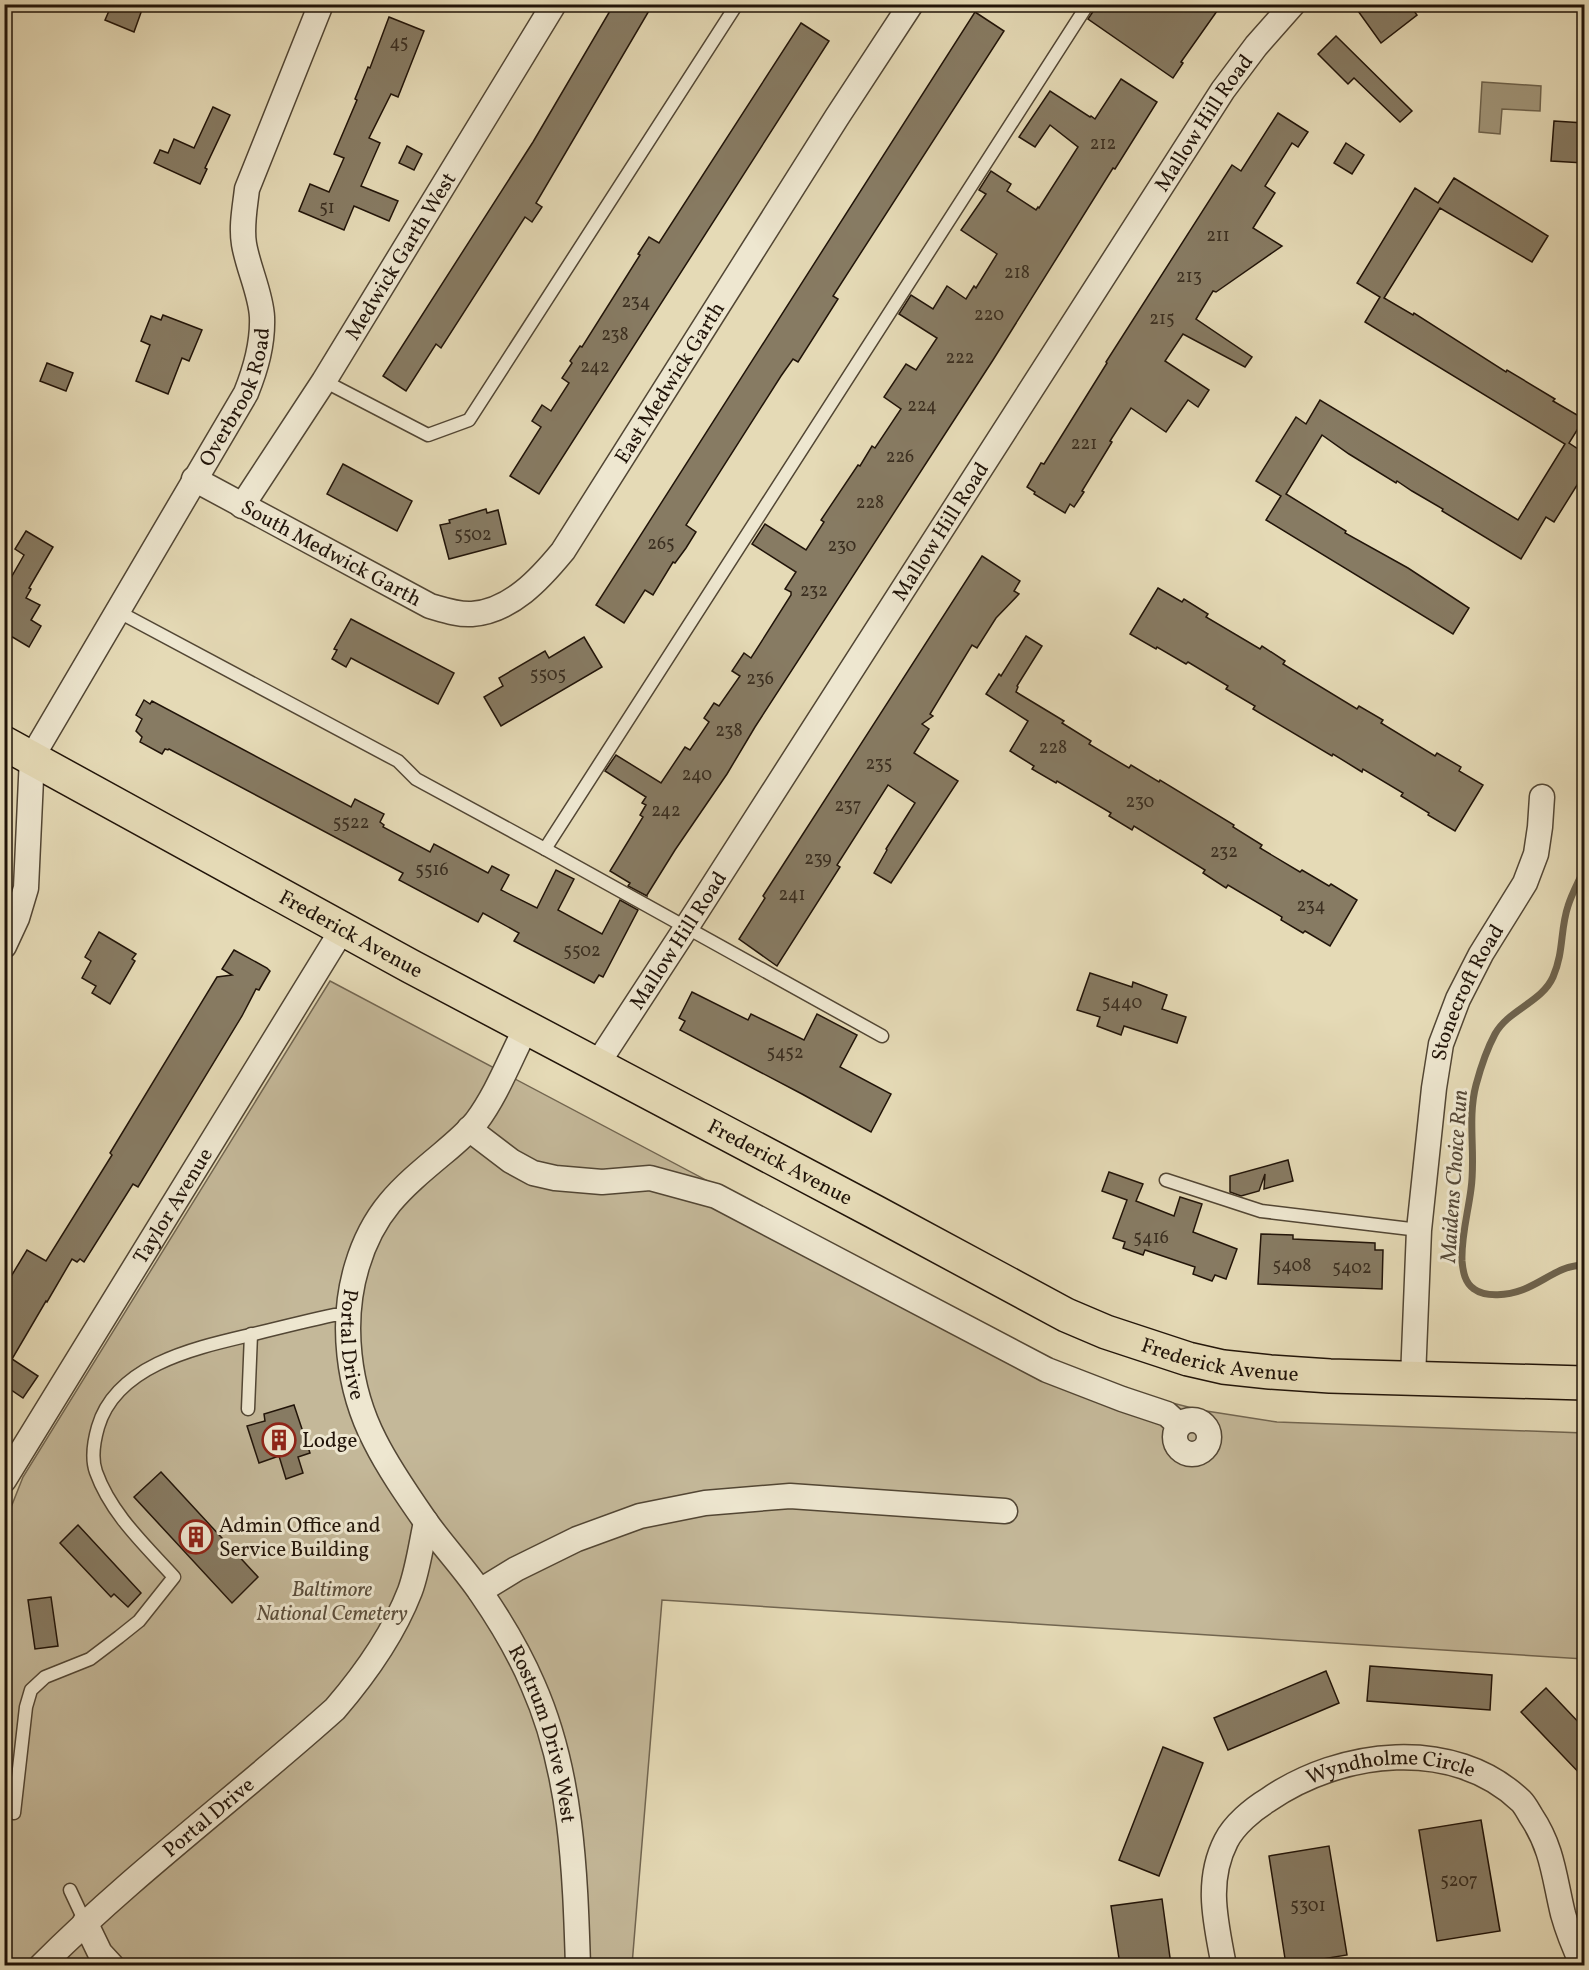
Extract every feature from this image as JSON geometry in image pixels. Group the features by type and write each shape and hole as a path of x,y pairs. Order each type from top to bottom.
{"main road":[{"name":"Frederick Avenue","path":"18,750 342,930 596,1066 1066,1315 1106,1332 1178,1357 1223,1367 1330,1376 1584,1383"}],"street":[{"name":"Overbrook Road","path":"18,750 117,611 246,393 262,342 262,314 243,243 243,216 247,189 321,4"},
{"name":"Medwick Garth West","path":"242,507 324,381 554,4"},
{"name":"East Medwick Garth","path":"473,614 497,607 520,595 543,576 563,551 910,4"},
{"name":"Mallow Hill Road","path":"596,1066 687,928 1223,90 1256,46 1293,4"},
{"name":"South Medwick Garth","path":"194,479 242,507 430,606 451,612 473,614"},
{"path":"4,946 17,918 26,888 18,750"},
{"name":"Stonecroft Road","path":"1413,1378 1419,1230 1434,1088 1442,1044 1458,999 1481,954 1525,883 1536,854 1542,796"},
{"name":"Taylor Avenue","path":"4,1480 342,930"},
{"name":"Portal Drive","path":"41,1965 85,1922 308,1733 340,1703 377,1655 393,1629 411,1589 426,1522 385,1460 366,1421 357,1392 348,1344 347,1315 357,1266 376,1220 393,1198 476,1121 526,1028"},
{"path":"469,1129 511,1161 533,1173 555,1178 594,1181 650,1178 716,1196 1047,1370 1167,1414 1179,1425"},
{"path":"480,1591 516,1569 577,1539 640,1516 705,1503 790,1496 1005,1510"},
{"name":"Rostrum Drive West","path":"426,1522 480,1591 514,1643 535,1688 553,1739 571,1831 572,1960"},
{"name":"Wyndholme Circle","path":"1224,1965 1213,1910 1216,1869 1226,1839 1251,1811 1283,1789 1334,1767 1402,1757 1438,1760 1469,1767 1498,1782 1523,1802 1542,1832 1554,1865 1564,1916 1582,1965"},
{"path":"85,1922 100,1953 112,1965"}],"lane":[{"path":"324,381 428,435 469,420 737,4"},
{"path":"545,849 1088,4"},
{"path":"117,611 398,761 416,779 882,1036"},
{"path":"1166,1180 1261,1212 1419,1230"},
{"path":"14,1813 26,1707 31,1690 45,1677 90,1659 119,1637 139,1621 174,1577 119,1517 95,1470 94,1443 100,1421 112,1400 133,1379 162,1361 196,1347 334,1314 347,1315"},
{"path":"248,1409 251,1335"},
{"path":"70,1890 85,1922"}],"green space":[{"name":"Baltimore National Cemetery","path":"330,981 1010,1341 1125,1391 1200,1410 1277,1422 1584,1433 1584,1659 662,1600 632,1965 5,1965 4,1525 23,1477"}],"shaded area":[{"path":"1482,82 1541,86 1540,111 1502,109 1500,134 1479,132"}],"building":[{"path":"112,4 144,4 134,32 105,20"},
{"path":"614,4 653,4 536,203 542,207 532,222 525,217 441,348 436,344 406,391 383,376 533,142"},
{"path":"1098,4 1222,4 1181,62 1183,63 1173,78 1088,19"},
{"path":"1353,4 1409,4 1417,15 1381,43"},
{"path":"975,12 1004,31 833,296 838,299 798,362 793,359 781,376 686,525 696,532 686,548 675,563 673,562 653,595 645,590 624,623 596,605"},
{"path":"389,17 424,31 398,97 391,94 369,138 380,143 361,186 398,201 389,221 354,206 344,230 299,211 310,184 329,192 344,158 334,154"},
{"path":"801,23 829,41 539,494 510,476 541,427 532,421 542,405 551,411 569,383 562,378 572,363 570,361 580,346 582,347 640,255 638,254 649,237 659,243"},
{"path":"1336,36 1412,111 1400,122 1354,78 1348,84 1318,54"},
{"path":"1121,79 1157,102 647,896 628,886 630,883 610,871 643,817 640,815 646,805 642,803 646,797 605,771 616,755 661,783 685,747 690,750 709,722 704,718 714,703 719,706 740,676 732,671 744,653 751,658 791,595 791,592 785,589 796,572 752,544 765,524 806,550 824,522 821,520 858,465 860,466 872,446 875,448 901,409 884,397 906,364 916,370 937,338 899,314 911,295 933,309 947,286 966,299 974,286 976,288 997,254 961,230 986,194 979,190 991,171 1011,184 1007,191 1036,210 1039,208 1078,147 1050,125 1035,147 1019,137 1050,91 1095,119"},
{"path":"213,107 230,115 200,184 154,163 160,150 168,153 174,139 194,148"},
{"path":"1278,113 1308,132 1298,147 1292,143 1265,186 1275,193 1253,228 1282,246 1216,292 1213,291 1196,319 1252,357 1245,367 1183,334 1165,361 1209,390 1198,407 1188,400 1166,432 1131,408 1082,491 1084,492 1074,507 1070,504 1065,513 1034,494 1035,492 1027,487 1041,463 1044,464 1106,362 1232,165 1241,171"},
{"path":"1554,121 1584,123 1584,163 1551,161"},
{"path":"1346,143 1364,155 1352,174 1334,163"},
{"path":"407,146 422,154 414,170 399,163"},
{"path":"1454,178 1548,236 1532,262 1440,208 1384,298 1413,315 1414,313 1584,419 1569,443 1584,453 1584,474 1554,522 1546,517 1521,559 1442,511 1443,509 1349,454 1322,435 1286,494 1346,531 1345,533 1408,568 1469,608 1453,634 1266,520 1281,496 1256,481 1296,417 1306,424 1320,400 1518,520 1565,444 1365,322 1380,297 1357,283 1415,188 1438,203"},
{"path":"163,315 202,330 189,361 182,358 168,394 136,381 150,345 141,341 151,316 161,320"},
{"path":"47,363 73,373 66,391 40,381"},
{"path":"343,464 412,501 397,531 327,494"},
{"path":"486,509 487,513 498,510 506,544 449,559 440,525"},
{"path":"26,531 53,547 29,588 31,589 26,598 40,605 31,620 41,626 29,647 4,632 4,590 24,555 15,549"},
{"path":"982,556 1020,581 1014,591 1019,594 996,618 977,648 972,645 930,714 933,716 922,724 929,729 914,753 958,781 891,883 874,873 915,803 888,785 837,865 840,867 777,966 739,939 765,898 763,896"},
{"path":"1158,588 1182,602 1184,599 1208,614 1206,617 1260,649 1262,646 1285,661 1283,664 1357,709 1359,706 1383,720 1381,723 1435,756 1437,753 1461,767 1459,771 1483,785 1455,831 1401,796 1403,793 1363,769 1362,772 1333,754 1332,756 1253,709 1255,706 1226,689 1228,686 1188,662 1186,664 1130,634"},
{"path":"351,619 454,673 438,704 351,658 346,667 332,659 337,650 334,649"},
{"path":"1026,636 1042,646 1017,686 1016,692 1064,721 1062,723 1091,741 1089,744 1129,768 1131,765 1159,782 1160,780 1234,825 1233,827 1262,845 1260,848 1300,872 1302,870 1329,886 1331,884 1357,900 1330,946 1281,920 1282,917 1228,885 1226,888 1203,873 1205,870 1134,826 1132,830 1109,816 1111,813 1032,769 1034,766 1010,751 1028,721 986,694 999,674 1001,676"},
{"path":"584,637 602,667 501,726 484,697 503,686 499,678 545,651 549,658"},
{"path":"144,700 150,704 152,701 351,807 355,799 384,814 380,822 384,825 383,827 430,852 434,844 488,873 492,866 509,875 501,890 537,908 556,870 574,879 558,910 602,934 620,900 638,910 603,977 599,975 594,983 514,941 519,933 483,913 478,922 399,880 403,873 169,749 165,749 162,754 140,742 142,737 136,731 142,719 136,715"},
{"path":"99,932 136,954 132,959 135,961 110,1004 92,993 96,986 82,978 91,961 85,957"},
{"path":"234,950 270,971 259,990 256,989 138,1187 133,1184 84,1262 80,1259 77,1262 72,1259 12,1359 38,1376 23,1398 4,1385 4,1288 27,1250 46,1261 112,1155 110,1153 217,977 232,975 222,969"},
{"path":"1090,973 1132,987 1133,982 1167,995 1162,1009 1186,1017 1177,1043 1124,1026 1121,1035 1097,1026 1100,1017 1077,1010"},
{"path":"692,992 748,1020 751,1014 804,1040 817,1014 857,1035 840,1067 891,1094 871,1132 680,1030 685,1021 679,1018"},
{"path":"1288,1160 1293,1181 1264,1189 1265,1174 1259,1191 1241,1196 1230,1192 1230,1176"},
{"path":"1109,1172 1143,1184 1136,1201 1174,1216 1180,1197 1202,1204 1193,1232 1237,1249 1226,1279 1215,1275 1212,1281 1193,1274 1195,1267 1145,1250 1143,1255 1123,1248 1125,1242 1113,1238 1127,1200 1102,1191"},
{"path":"1261,1234 1293,1235 1293,1239 1375,1243 1375,1250 1383,1250 1382,1289 1258,1284"},
{"name":"Lodge","path":"294,1405 310,1453 298,1457 303,1473 286,1479 279,1456 259,1463 247,1426 265,1421 264,1414"},
{"name":"Admin Office and Service Building","path":"161,1472 258,1577 232,1603 134,1497"},
{"path":"78,1525 141,1593 128,1607 114,1594 111,1597 60,1543"},
{"path":"51,1597 58,1646 35,1649 28,1600"},
{"path":"1370,1666 1492,1675 1490,1710 1367,1701"},
{"path":"1326,1671 1339,1703 1228,1750 1214,1718"},
{"path":"1546,1688 1584,1728 1584,1778 1521,1712"},
{"path":"1163,1747 1203,1763 1159,1876 1119,1860"},
{"path":"1481,1820 1500,1931 1437,1941 1419,1830"},
{"path":"1329,1846 1347,1955 1286,1965 1269,1856"},
{"path":"1162,1899 1171,1965 1120,1965 1111,1906"}],"waterway":[{"name":"Maidens Choice Run","path":"1584,869 1568,906 1559,959 1553,977 1541,993 1508,1018 1495,1034 1476,1085 1472,1111 1472,1176 1462,1252 1463,1269 1468,1284 1479,1292 1491,1295 1517,1292 1567,1268 1584,1265"}],"place":[{"name":"Lodge","path":"279,1440"},
{"name":"Admin Office and Service Building","path":"196,1537"}]}
